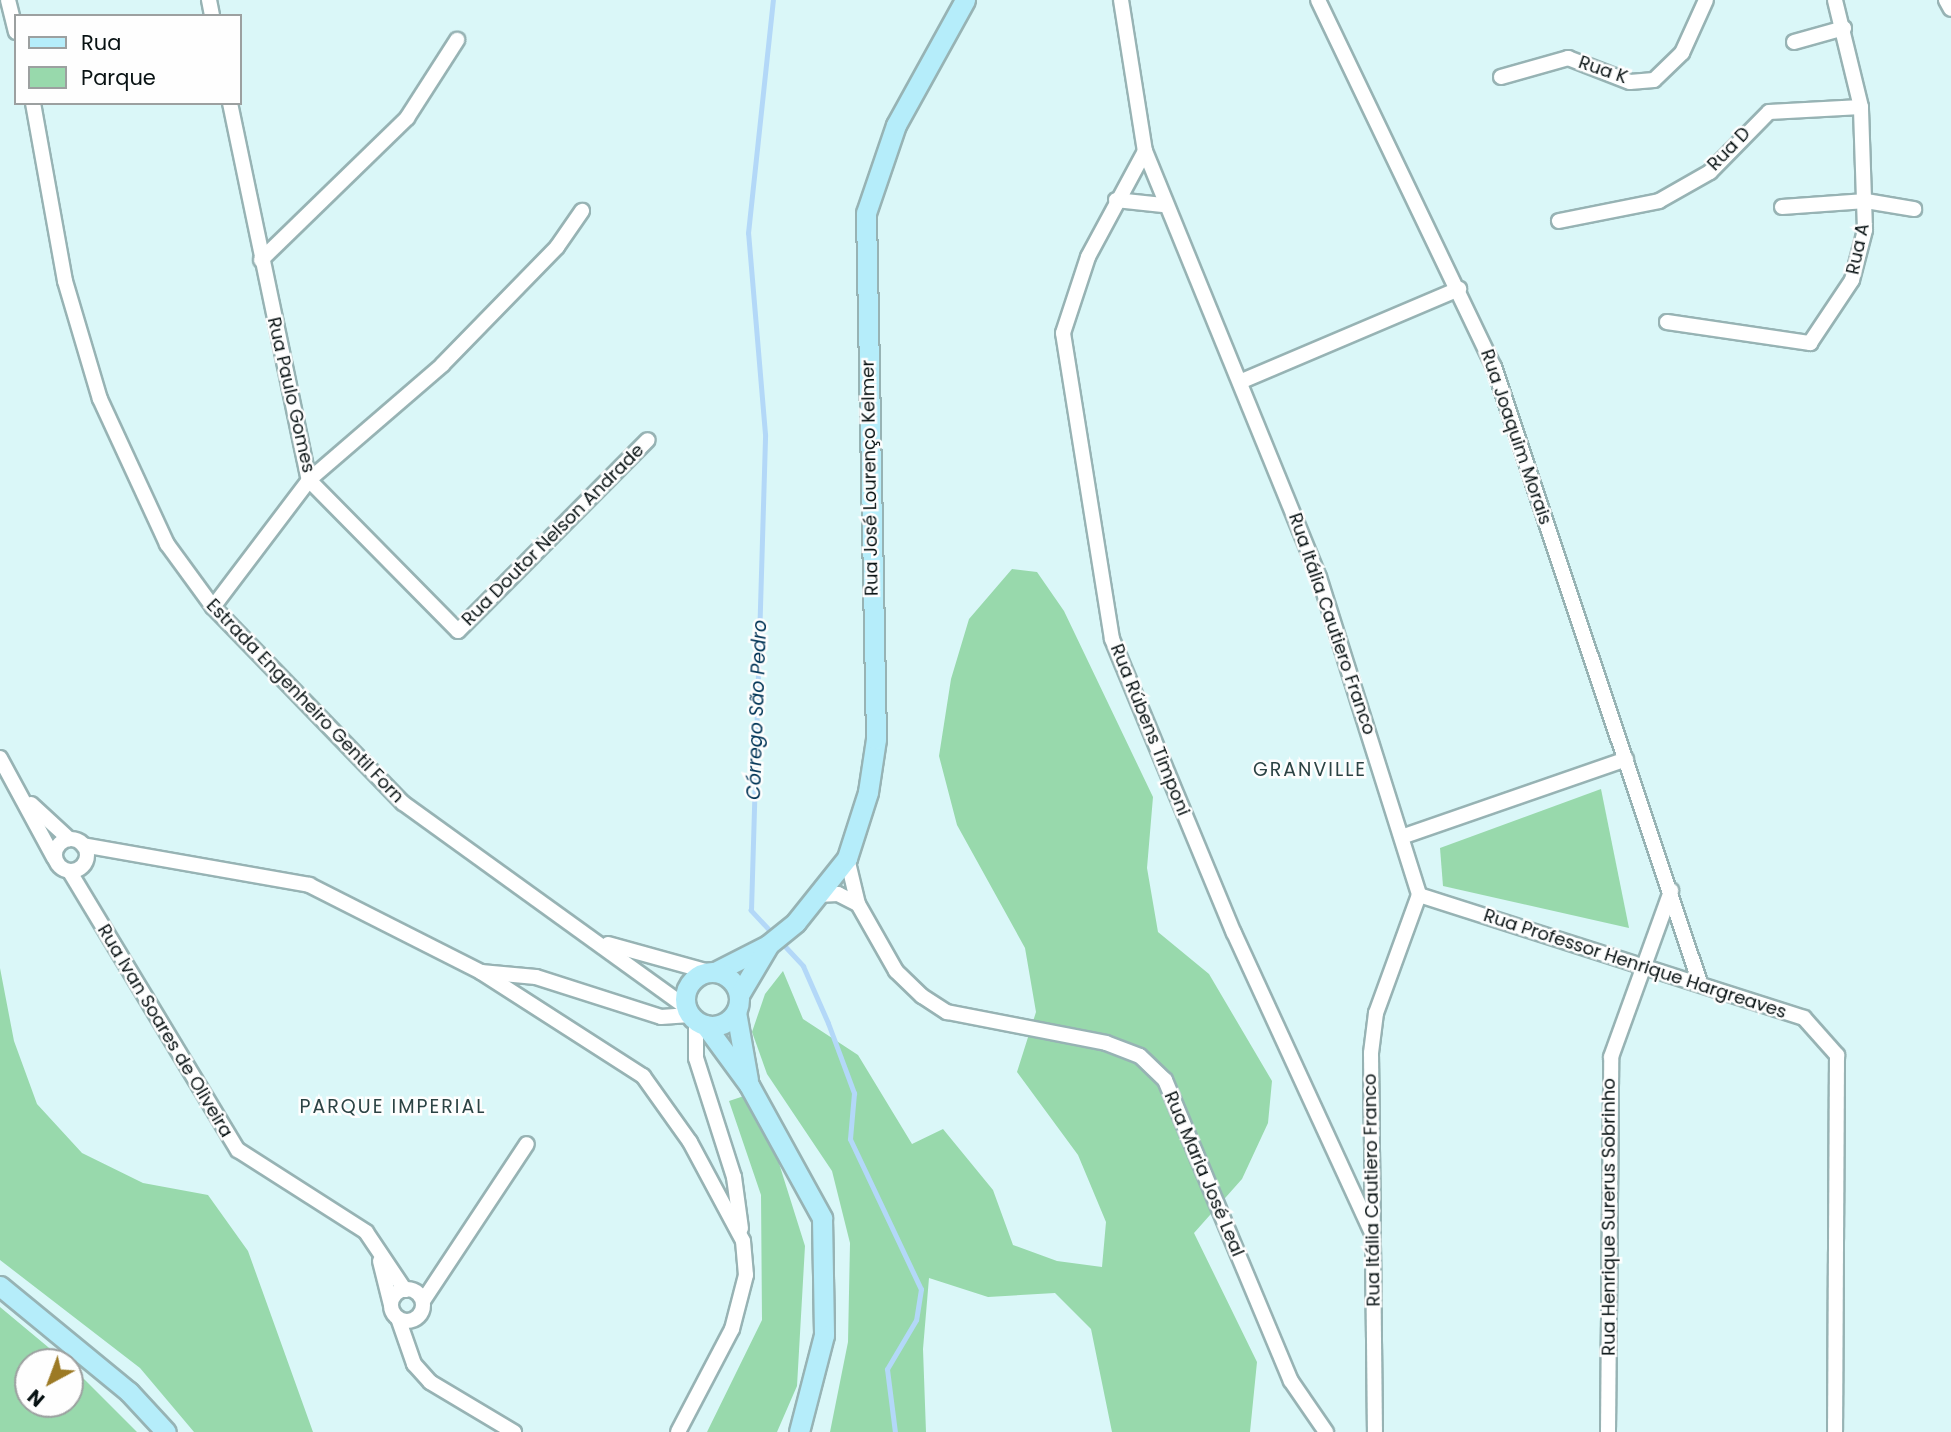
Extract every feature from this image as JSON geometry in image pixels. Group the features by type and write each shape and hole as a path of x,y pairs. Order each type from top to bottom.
{"main road":[{"name":"Rua José Lourenço Kelmer","path":"712,972 769,945 796,922 847,858 876,739 866,214 897,125 965,0"},
{"name":"Rua José Lourenço Kelmer","path":"737,1003 769,945"},
{"path":"712,972 730,980 737,1003 722,1024 694,1017 687,989 712,972"},
{"name":"Estrada Engenheiro Gentil Forn","path":"737,1003 749,1085"},
{"name":"Estrada Engenheiro Gentil Forn","path":"694,1017 749,1085 810,1185 822,1218 824,1335 799,1432"},
{"path":"0,1286 129,1392 166,1432"}],"street":[{"path":"8,0 14,24"},
{"name":"Rua Itália Cautiero Franco","path":"1121,0 1145,151 1163,205 1242,381 1319,577 1404,835 1419,895 1374,1026 1375,1432"},
{"name":"Rua Joaquim Morais","path":"1318,0 1459,289 1494,367 1699,980"},
{"name":"Rua K","path":"1501,77 1568,58 1630,82 1654,80 1682,53 1706,0"},
{"name":"Rua A","path":"1667,322 1810,343 1852,280 1866,201 1861,107 1844,28 1835,0"},
{"path":"1946,0 1951,9"},
{"path":"1794,42 1844,28"},
{"path":"261,260 407,118 457,40"},
{"name":"Estrada Engenheiro Gentil Forn","path":"33,105 65,282 100,399 167,544 213,607 402,803 596,941 694,1017"},
{"name":"Rua Paulo Gomes","path":"230,105 309,480 457,631"},
{"name":"Rua D","path":"1559,221 1659,201 1710,172 1769,112 1861,107"},
{"name":"Rua Rúbens Timponi","path":"1145,151 1116,200 1063,333 1112,639 1234,933 1373,1236"},
{"path":"1116,200 1163,205"},
{"path":"1782,206 1866,201 1914,209"},
{"path":"213,607 309,480 442,365 557,247 582,211"},
{"path":"1242,381 1459,289"},
{"name":"Rua Doutor Nelson Andrade","path":"457,631 648,440"},
{"path":"0,758 54,858 70,872 86,863 83,845"},
{"path":"1404,835 1626,760"},
{"path":"22,796 69,839 83,845 309,885 481,972 643,1076 690,1142 743,1241"},
{"path":"54,858 59,844 69,839"},
{"name":"Rua Maria José Leal","path":"847,858 858,904 896,971 947,1012 1106,1043 1139,1056 1164,1080 1291,1381 1326,1432"},
{"name":"Rua Ivan Soares de Oliveira","path":"70,872 238,1150 366,1232 405,1290"},
{"path":"1642,966 1671,891"},
{"path":"817,895 838,894 858,904"},
{"name":"Rua Professor Henrique Hargreaves","path":"1419,895 1642,966 1699,980 1804,1018 1837,1055 1835,1432"},
{"name":"Estrada Engenheiro Gentil Forn","path":"596,941 712,972"},
{"name":"Rua Henrique Surerus Sobrinho","path":"1608,1432 1611,1057 1642,966"},
{"path":"481,972 536,977 661,1017 694,1017 696,1059 734,1177 746,1275 732,1329 678,1432"},
{"path":"514,1432 430,1382 414,1364 416,1319 423,1301 527,1144"},
{"name":"Rua Ivan Soares de Oliveira","path":"377,1249 414,1364"},
{"path":"416,1319 395,1311 405,1290 423,1301"}],"green space":[{"path":"1012,569 1037,572 1064,611 1153,797 1147,868 1158,932 1209,974 1272,1081 1268,1123 1242,1179 1194,1233 1257,1362 1250,1432 1112,1432 1091,1329 1055,1293 988,1297 929,1278 923,1349 926,1432 830,1432 848,1342 850,1243 832,1171 767,1074 752,1032 765,994 783,971 803,1019 858,1055 912,1144 943,1129 993,1190 1013,1245 1057,1261 1102,1267 1106,1222 1078,1155 1017,1072 1036,1012 1025,948 957,825 939,756 951,679 969,619"},
{"path":"1601,789 1629,928 1443,886 1440,848"},
{"path":"0,968 14,1041 37,1104 82,1153 143,1183 208,1195 248,1251 313,1432 194,1432 140,1368 0,1260"},
{"path":"744,1096 777,1157 805,1246 797,1386 777,1432 707,1432 762,1320 761,1195 729,1101"},
{"path":"0,1307 49,1348 14,1348 14,1418 84,1418 84,1379 137,1432 0,1432"}],"waterway":[{"name":"Córrego São Pedro","path":"773,0 748,233 765,434 751,910 773,934"},
{"name":"Córrego São Pedro","path":"780,941 803,966 828,1023 854,1093 850,1139 921,1289 916,1320 887,1369 895,1432"}],"district":[{"name":"GRANVILLE","path":"1310,770"},
{"name":"PARQUE IMPERIAL","path":"393,1107"}]}
